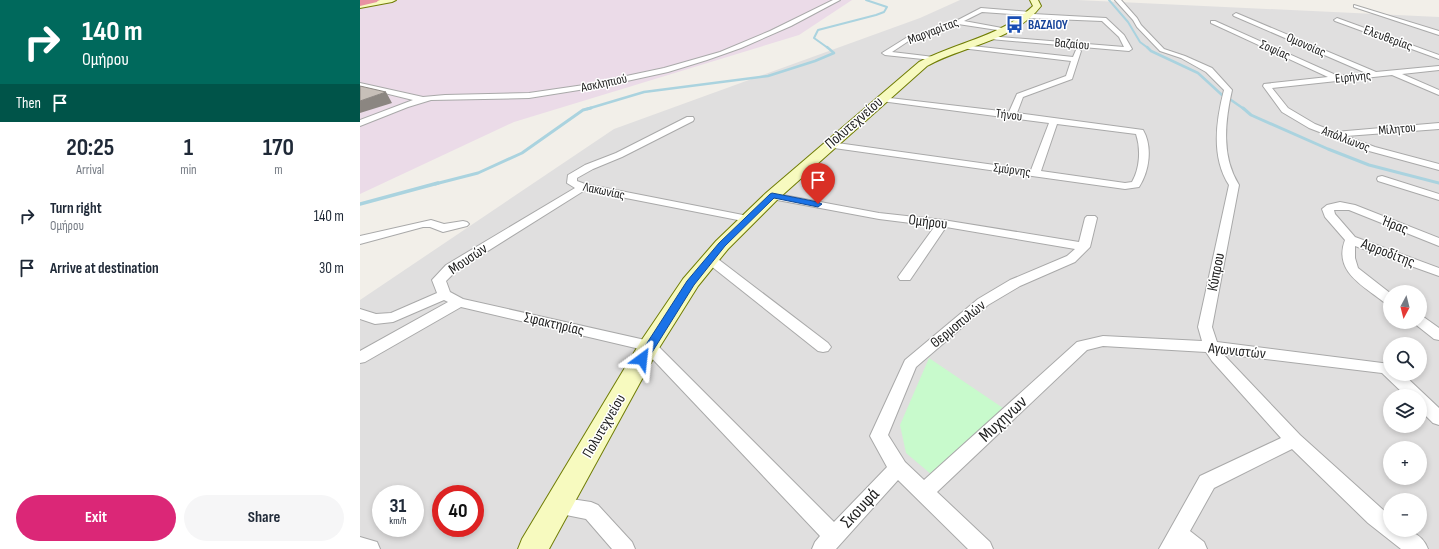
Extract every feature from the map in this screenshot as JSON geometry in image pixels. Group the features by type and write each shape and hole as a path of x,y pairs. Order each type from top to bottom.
{"highway":[{"path":"360,3 374,0"}],"street":[{"path":"360,6 392,0"},
{"name":"Ασκληπιού","path":"360,123 424,100 450,97 506,98 541,94 673,68 706,59 735,48 788,25 837,0"},
{"name":"Κύπρου","path":"1118,0 1135,19 1139,26 1162,50 1183,57 1209,70 1228,90 1224,104 1222,129 1223,149 1225,169 1234,185 1205,326 1217,357 1294,440 1383,523"},
{"path":"1356,6 1439,33"},
{"name":"Μαργαρίτας","path":"932,58 885,53 908,39 958,22 981,10 1031,10"},
{"path":"1031,10 1065,11"},
{"name":"Βαζαίου","path":"958,22 996,34 1080,45 1129,49 1122,36 1104,19 1031,10"},
{"name":"Πολυτεχνείου","path":"533,549 649,346 690,284 722,245 772,196 881,99 923,64 932,58 996,34 1031,10"},
{"name":"Ομονοίας","path":"1236,16 1376,75"},
{"name":"Ελευθερίας","path":"1337,20 1439,57"},
{"name":"Σοφίας","path":"1213,22 1337,79"},
{"path":"1012,115 1020,96 1069,77 1080,45"},
{"path":"963,47 1075,59"},
{"name":"Ειρήνης","path":"1267,86 1439,68"},
{"path":"1392,73 1439,93"},
{"path":"360,85 424,100"},
{"name":"Απόλλωνος","path":"1267,86 1285,110 1312,126 1332,135 1372,149 1439,168"},
{"name":"Τήνου","path":"881,99 1136,131"},
{"name":"Λακωνίας","path":"690,119 619,155 589,167 572,177 572,183 583,187 748,219"},
{"path":"1035,173 1054,121"},
{"name":"Μίλητου","path":"1332,135 1439,126"},
{"name":"Σμύρνης","path":"830,145 1125,186 1135,185 1139,180 1144,162 1142,137 1140,132 1136,131"},
{"path":"1382,179 1439,197"},
{"name":"Μουσών","path":"460,302 444,295 440,280 450,268 583,187"},
{"name":"Ομήρου","path":"772,196 879,216 943,223 1084,247"},
{"name":"Αφροδίτης","path":"1351,207 1331,206 1328,209 1329,215 1351,240 1439,272"},
{"name":"Ήρας","path":"1351,207 1439,242"},
{"path":"1084,247 1091,218"},
{"path":"360,240 423,224 431,223 443,228 463,224"},
{"path":"905,277 943,223"},
{"path":"1351,240 1348,247 1348,264 1352,270 1383,294"},
{"name":"Θερμοπυλών","path":"898,468 879,436 910,364 984,302 1015,283 1071,259 1084,247"},
{"path":"710,259 823,347"},
{"path":"360,314 375,319 393,317 444,295"},
{"path":"360,358 460,302"},
{"name":"Σφακτηρίας","path":"460,302 649,346"},
{"path":"1427,326 1439,335"},
{"name":"Αγωνιστών","path":"1082,346 1103,341 1212,347 1383,368"},
{"path":"649,346 828,543"},
{"name":"Μυχηνων","path":"924,492 1082,346"},
{"path":"1400,381 1409,389"},
{"path":"1427,407 1439,418"},
{"path":"1197,549 1174,541 1207,482 1294,440"},
{"path":"898,468 983,549"},
{"name":"Σκουφά","path":"828,543 898,468"},
{"path":"558,506 591,511 625,549"},
{"name":"Κύπρου","path":"1402,537 1418,549"},
{"path":"360,547 370,549"}],"shaded area":[{"path":"360,0 852,0 799,35 514,122 360,194"},
{"path":"960,0 1077,0 1439,17 1439,549 360,549 360,300 614,129 920,18"}],"green space":[{"path":"929,358 1006,410 932,475 906,453 900,425"}],"building":[{"path":"360,86 386,92 360,101"}],"waterway":[{"path":"828,48 814,38 818,30 876,15 884,12 887,7 866,0"},
{"path":"1109,0 1128,22 1140,42 1148,48"},
{"path":"587,109 644,92 768,76 815,61 834,53 827,47"},
{"path":"1148,48 1151,51 1198,73 1222,95"},
{"path":"1231,100 1244,109"},
{"path":"587,109 591,108"},
{"path":"1243,108 1251,115 1328,149 1369,165 1439,183"},
{"path":"435,184 478,173 522,153 583,110 587,109"},
{"path":"360,204 438,183"}],"place":[{"name":"ΒΑΖΑΙΟΥ","path":"1015,25"}],"route":[{"path":"642,359 690,284 722,245 772,196 818,204"}]}
